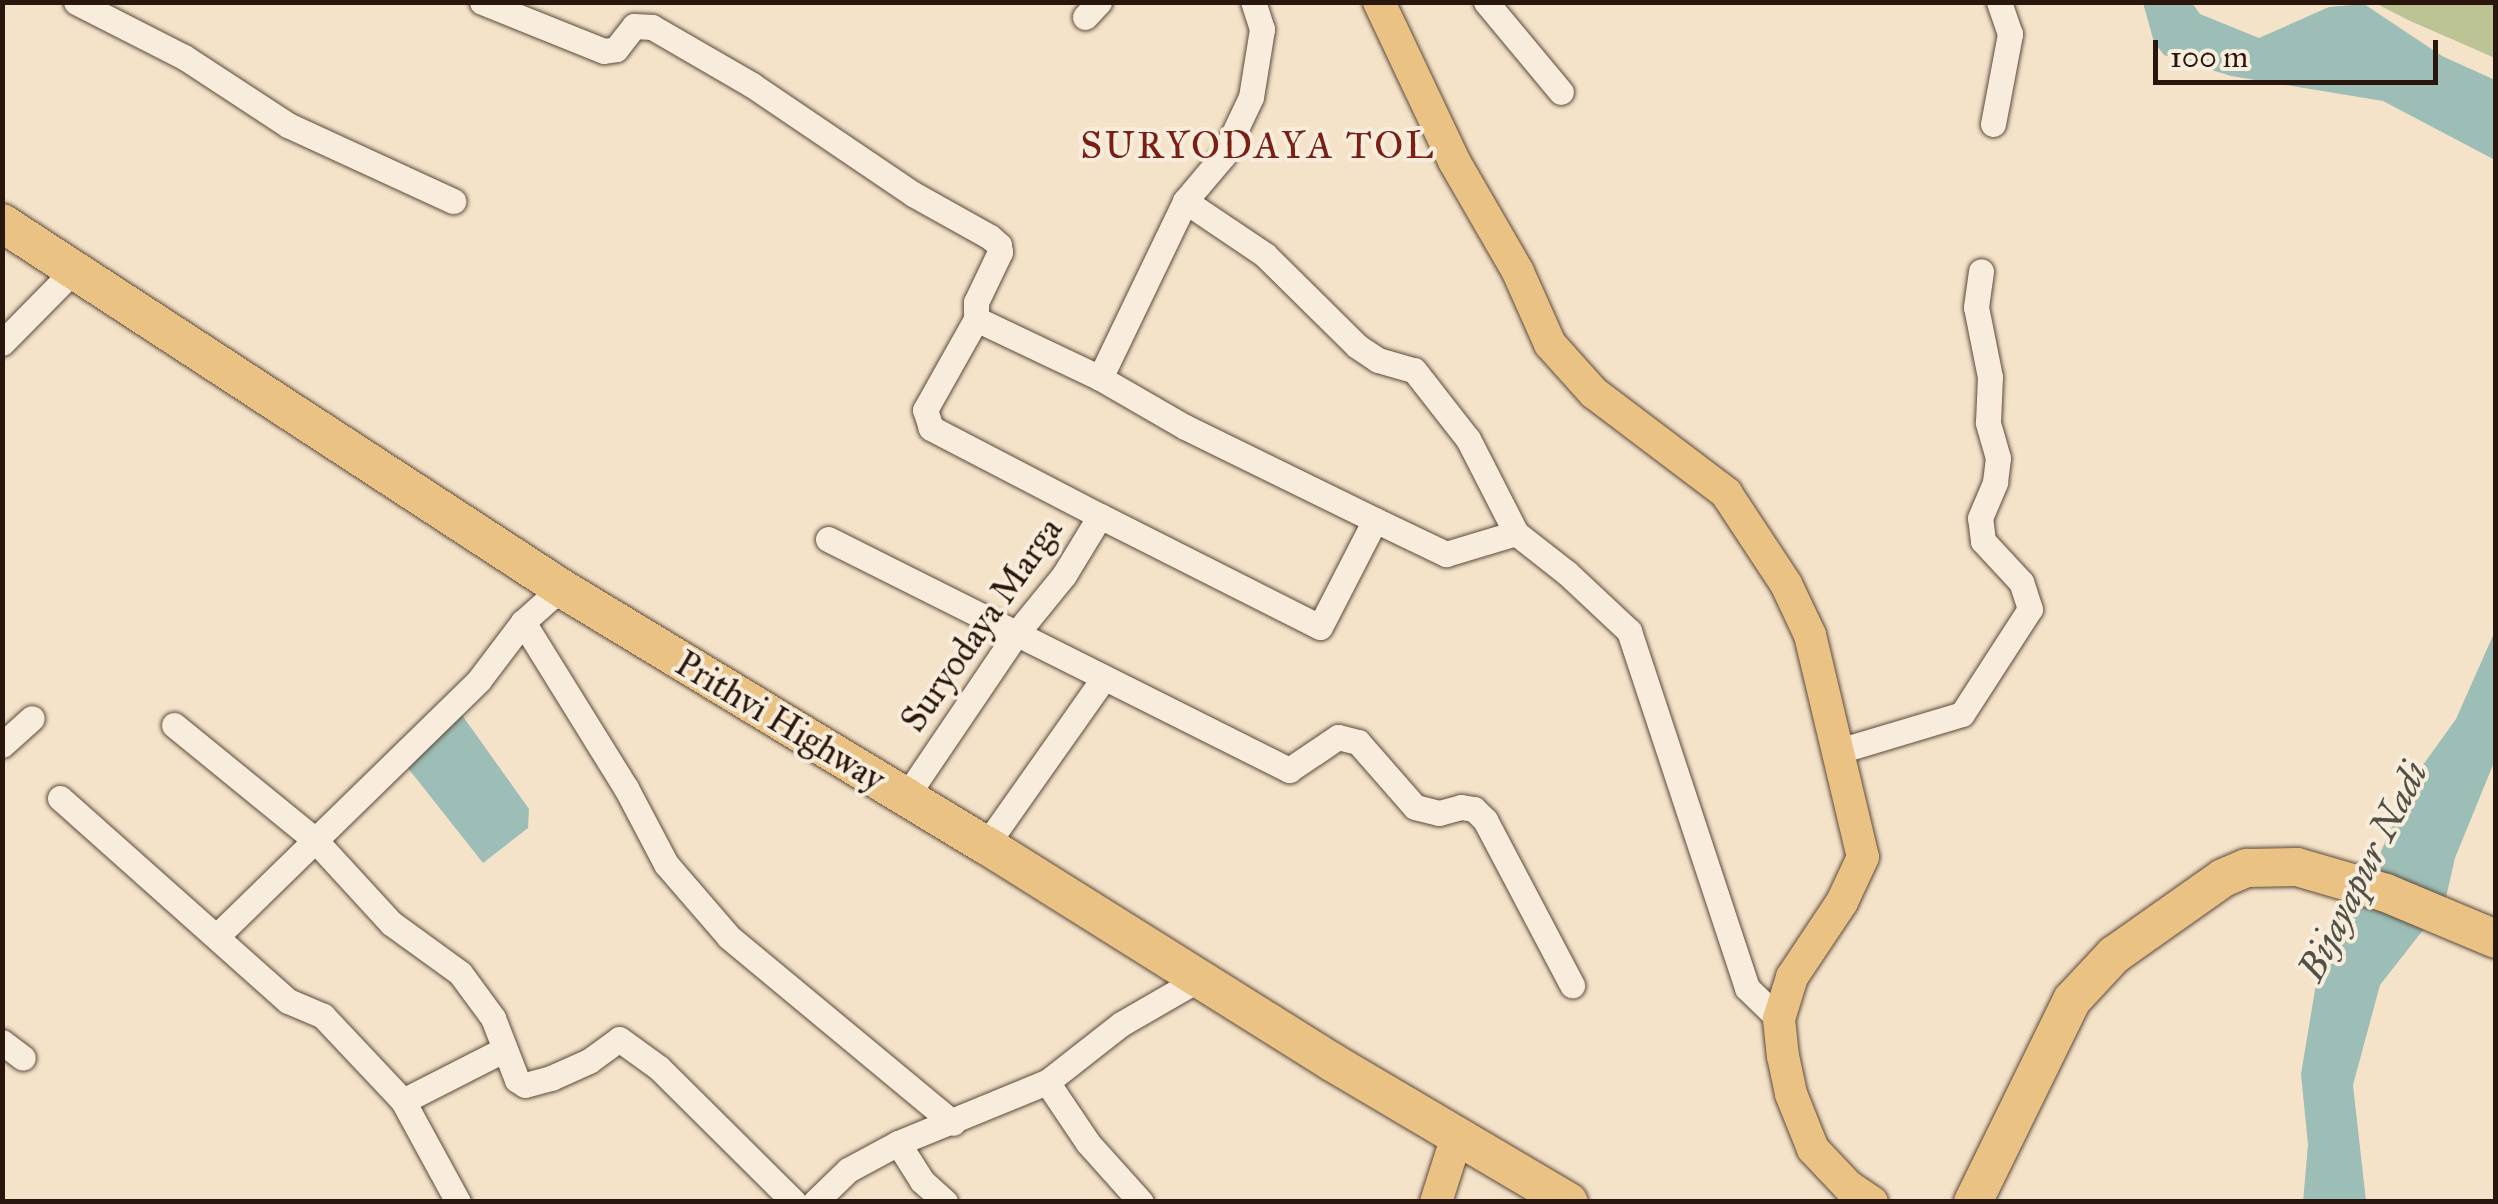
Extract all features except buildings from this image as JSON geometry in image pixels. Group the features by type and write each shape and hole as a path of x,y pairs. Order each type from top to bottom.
{"highway":[{"name":"Prithvi Highway","path":"2,223 561,588 1569,1202"},
{"path":"1973,1202 2059,1020 2101,968 2150,926 2223,878 2247,868 2297,867 2386,892 2496,939"}],"main road":[{"path":"1379,2 1454,161 1518,272 1550,344 1594,394 1726,493 1777,570 1810,635 1863,857 1842,902 1792,977 1779,1019 1791,1094 1813,1149 1848,1186 1872,1202"},
{"path":"1436,1202 1457,1136"}],"street":[{"path":"76,2 184,58 288,125 452,201"},
{"path":"482,2 604,51 616,49 634,26 652,27 752,85 913,194 1000,245 976,302 976,319 1100,378 1185,427 1446,554 1516,532"},
{"path":"1100,378 1185,201 1223,156 1251,97 1262,29 1252,2"},
{"path":"1486,2 1562,92"},
{"path":"1993,124 2010,34 1999,2"},
{"path":"1185,201 1265,255 1357,346 1378,360 1414,370 1468,439 1516,532 1567,572 1629,631 1747,988 1779,1019"},
{"path":"1839,751 1962,714 2030,610 2021,582 1983,540 1980,518 1995,482 1998,458 1988,422 1990,377 1976,307 1980,270"},
{"path":"2,343 72,272"},
{"name":"Suryodaya Marga","path":"905,798 1016,634 1064,575 1100,516 931,428 924,419 925,410 976,319"},
{"path":"1100,516 1320,628 1374,520"},
{"path":"828,539 1289,770 1338,737 1358,742 1415,806 1438,813 1461,807 1474,810 1485,820 1572,985"},
{"path":"218,936 479,680 523,622 561,588"},
{"path":"523,622 626,788 666,864 729,937 952,1123"},
{"path":"986,845 1104,678"},
{"path":"2,745 32,718"},
{"path":"174,725 314,839 390,923 460,973 493,1018 517,1080 525,1085 589,1061 619,1039 659,1068 794,1202"},
{"path":"60,798 288,1001 322,1016 403,1101 458,1202"},
{"path":"815,1202 848,1170 898,1143 1047,1082 1121,1024 1199,978"},
{"path":"2,1042 24,1058"},
{"path":"403,1101 505,1049"},
{"path":"1047,1082 1088,1142 1141,1202"},
{"path":"898,1143 922,1180 944,1202"}],"green space":[{"path":"2375,3 2495,3 2495,58 2408,20"}],"water":[{"path":"2143,3 2192,3 2200,14 2259,38 2329,7 2364,4 2442,56 2495,80 2495,160 2383,101 2231,76 2164,55 2154,42"},
{"path":"2495,631 2495,760 2455,858 2445,902 2380,985 2353,1085 2366,1201 2303,1202 2308,1145 2301,1074 2318,972 2364,889 2415,776 2456,719"},
{"path":"457,708 529,809 528,828 483,863 400,758"}],"district":[{"name":"SURYODAYA TOL","path":"1258,146"}],"water label":[{"name":"Bijayapur Nadi","path":"2363,871"}]}
